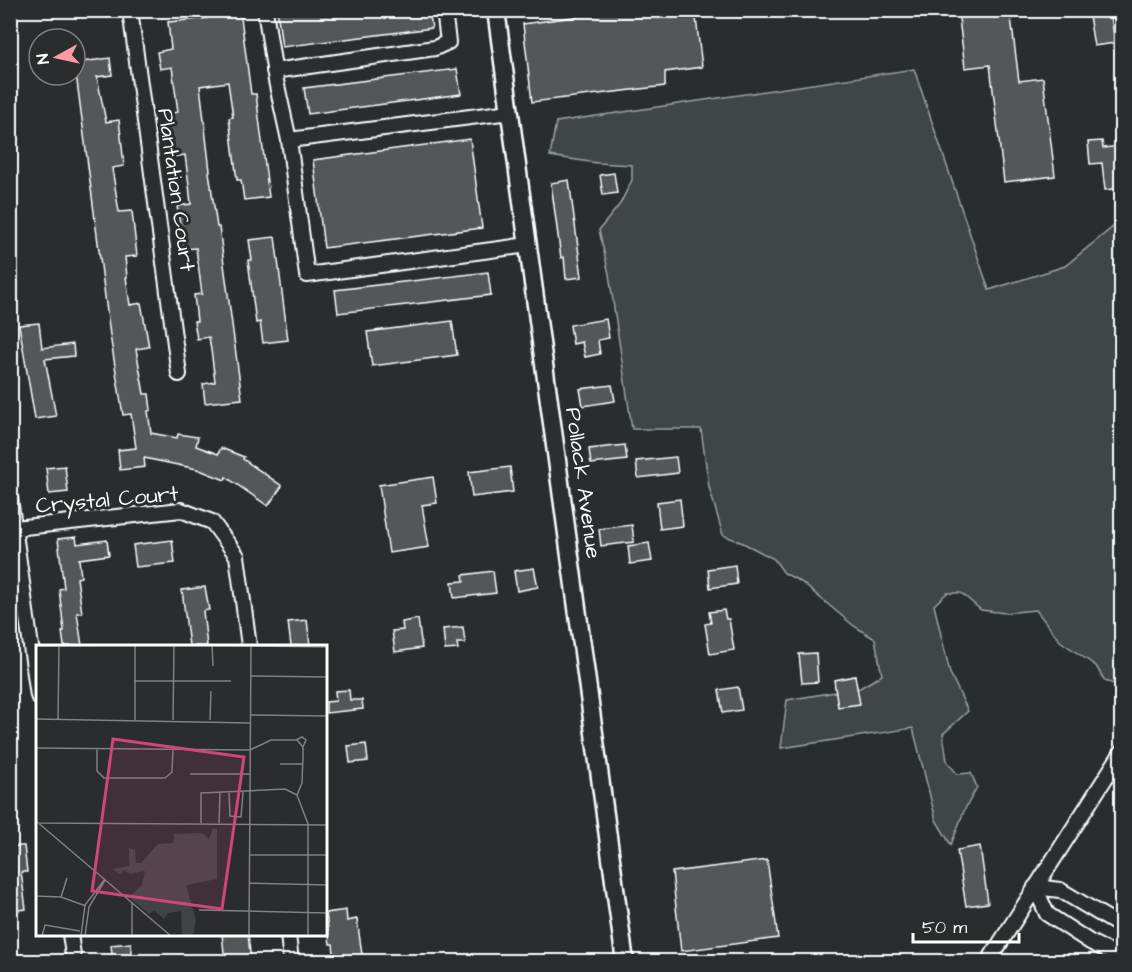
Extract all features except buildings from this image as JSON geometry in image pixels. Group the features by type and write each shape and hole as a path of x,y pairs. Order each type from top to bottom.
{"street":[{"name":"Plantation Court","path":"130,10 179,374"},
{"path":"265,10 274,70 289,140 307,275 528,245"},
{"path":"274,70 435,48 448,42 444,10"},
{"name":"Pollack Avenue","path":"496,10 625,962"},
{"path":"289,140 510,112"},
{"path":"10,498 36,681"},
{"name":"Crystal Court","path":"15,528 181,510 212,522 237,556 249,645"},
{"path":"988,962 1122,752"},
{"path":"1035,887 1060,890 1122,927"},
{"path":"1035,887 1047,914 1090,942 1122,958"},
{"path":"70,936 74,962"},
{"path":"288,936 291,962"}],"shaded area":[{"path":"914,69 989,290 1065,266 1121,222 1121,686 1105,681 1096,666 1060,641 1036,610 1005,613 981,610 961,593 947,593 934,605 950,673 968,711 943,734 947,761 957,774 971,773 977,787 964,811 951,845 936,820 913,728 781,748 787,700 860,688 882,675 875,639 854,626 801,582 784,573 774,559 723,535 709,487 701,429 632,429 609,274 599,230 620,204 632,180 632,165 597,163 550,156 556,122"}]}
